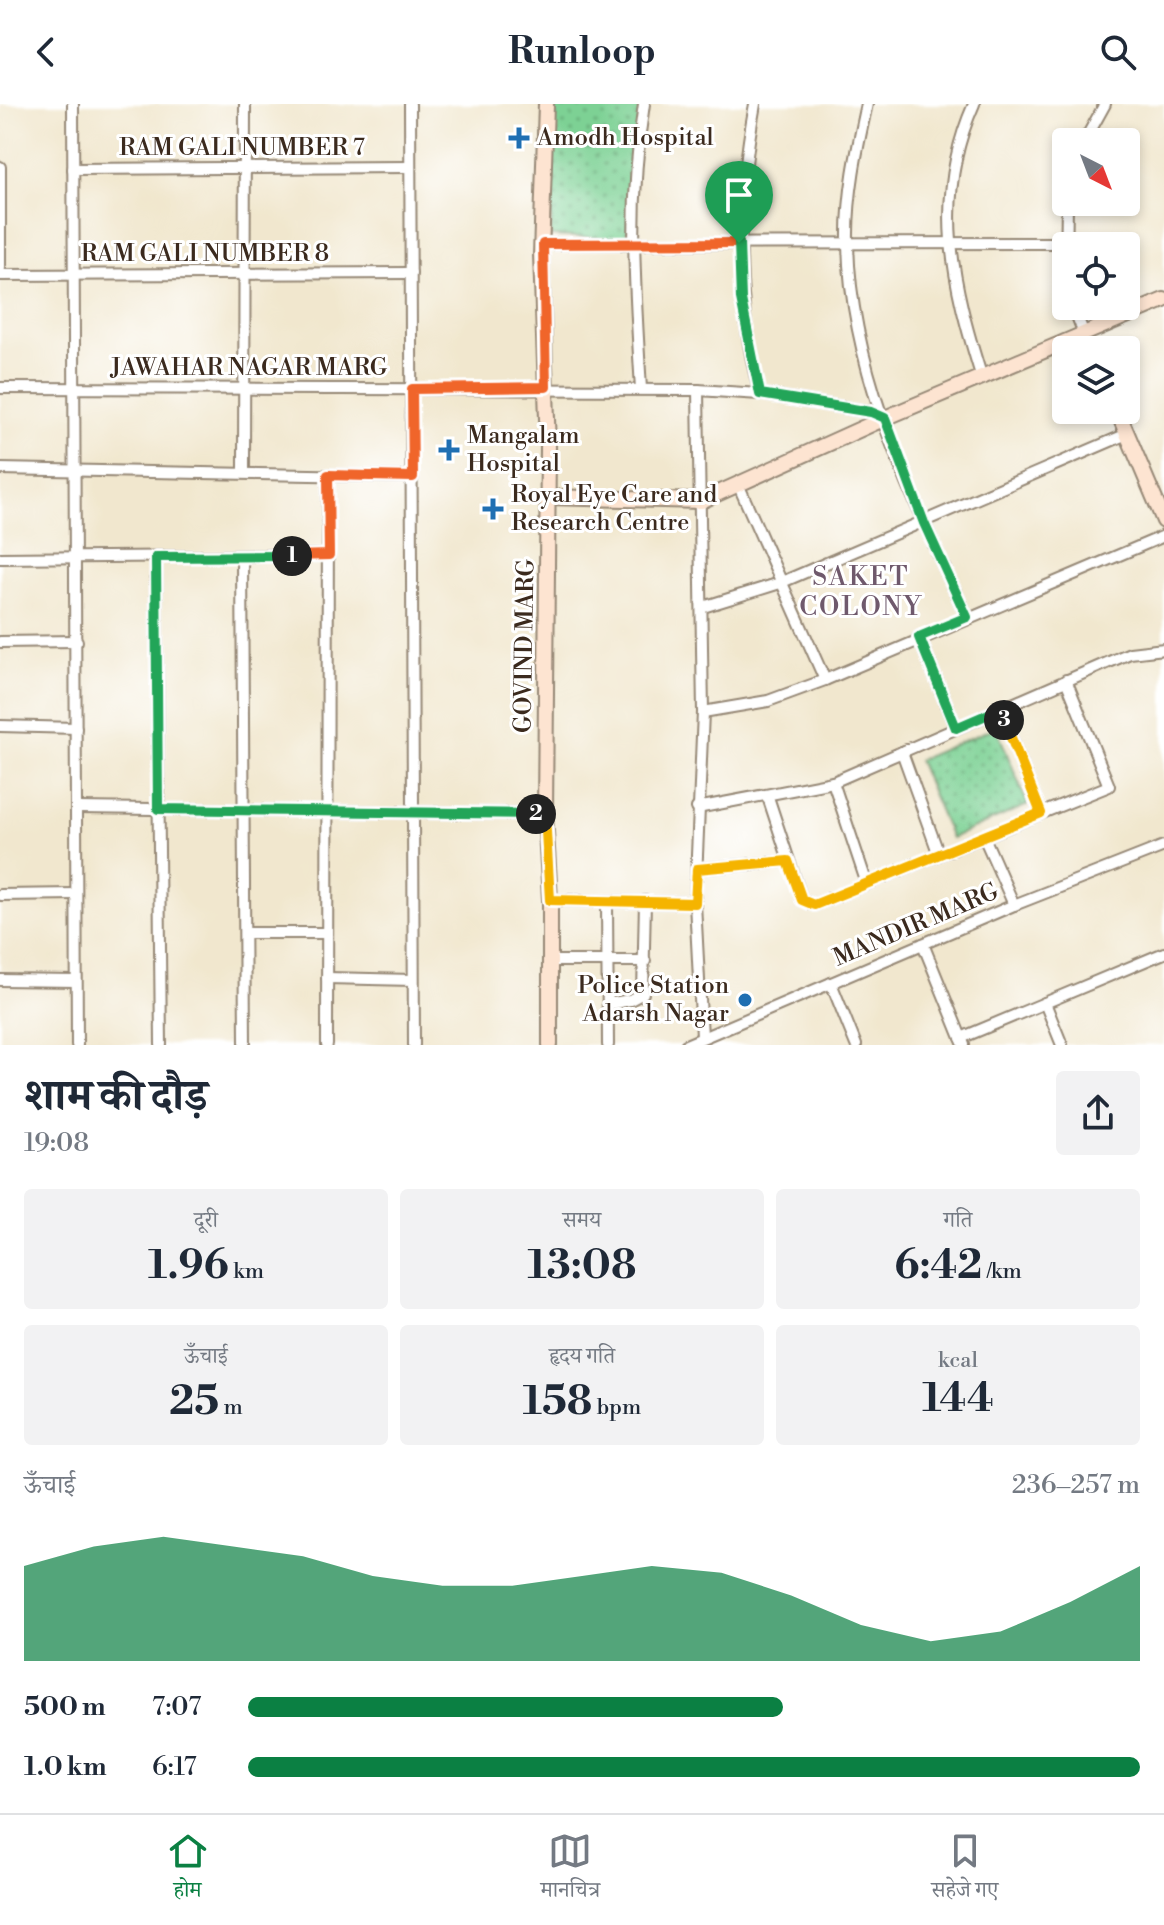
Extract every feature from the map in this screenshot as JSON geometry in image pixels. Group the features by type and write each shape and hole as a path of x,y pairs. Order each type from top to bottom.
{"street":[{"path":"73,104 77,1045"},
{"path":"244,472 245,104"},
{"path":"410,104 414,1045"},
{"name":"GOVIND MARG","path":"546,104 543,244 548,497 545,814 550,900 550,1045"},
{"path":"641,389 632,244 636,155 644,104"},
{"path":"755,104 739,243 741,299 760,394"},
{"path":"867,104 850,200 848,242 853,304 885,418 924,523 967,617"},
{"path":"974,104 960,136 949,190 949,243 966,326 982,378"},
{"path":"1092,128 1105,104"},
{"path":"0,167 0,268"},
{"name":"RAM GALI NUMBER 7","path":"73,169 410,167"},
{"path":"543,244 1052,243"},
{"name":"RAM GALI NUMBER 8","path":"0,275 411,273"},
{"path":"548,497 701,501 885,418 1164,300"},
{"path":"1078,320 1084,334"},
{"name":"JAWAHAR NAGAR MARG","path":"0,388 546,387 698,390 760,394 871,412 885,418"},
{"path":"698,390 703,712 695,903 702,1037"},
{"path":"1123,424 1164,521"},
{"path":"703,607 780,583 1127,434"},
{"path":"0,469 76,468 413,477"},
{"path":"327,1045 328,475"},
{"path":"738,484 825,680"},
{"path":"703,712 768,701 825,680 919,637 1164,536"},
{"path":"0,558 329,555"},
{"path":"156,557 161,1045"},
{"path":"242,557 245,1045"},
{"path":"919,637 956,728"},
{"path":"0,642 77,641"},
{"path":"697,808 768,797 833,782 1130,653 1164,649"},
{"path":"768,797 788,861 807,905 867,884 1109,786 1066,680"},
{"path":"1000,709 1041,813"},
{"path":"0,726 76,728"},
{"path":"902,752 939,855"},
{"path":"833,782 867,884"},
{"path":"78,808 545,814"},
{"path":"984,837 1014,905"},
{"name":"MANDIR MARG","path":"688,1044 1014,905 1164,846"},
{"path":"697,869 788,861"},
{"path":"0,895 76,894"},
{"path":"550,900 695,903"},
{"path":"608,1004 630,1000 643,993 645,901"},
{"path":"607,902 608,1045"},
{"path":"245,933 327,933"},
{"path":"923,944 963,1042 1045,1003 1164,953"},
{"path":"551,961 645,961"},
{"path":"327,978 413,980"},
{"path":"0,980 76,981"},
{"path":"831,983 856,1045"},
{"path":"1045,1003 1062,1045"}],"green space":[{"path":"554,104 644,104 626,239 551,236"},
{"path":"996,727 1028,805 951,838 918,760"}],"place":[{"name":"Amodh Hospital","path":"519,138"},
{"name":"Mangalam Hospital","path":"449,450"},
{"name":"Royal Eye Care and Research Centre","path":"493,509"},
{"name":"Police Station Adarsh Nagar","path":"745,1000"}],"district":[{"name":"SAKET COLONY","path":"861,592"}],"route":[{"path":"739,243 741,299 748,349 760,394 871,412 885,418 924,523 967,617 919,637 956,728 1000,709 1041,813 814,905 807,905 802,900 788,861 697,869 695,903 550,900 545,814 158,809 156,557 329,555 328,475 413,477 412,389 546,387 543,244 739,243"}]}
